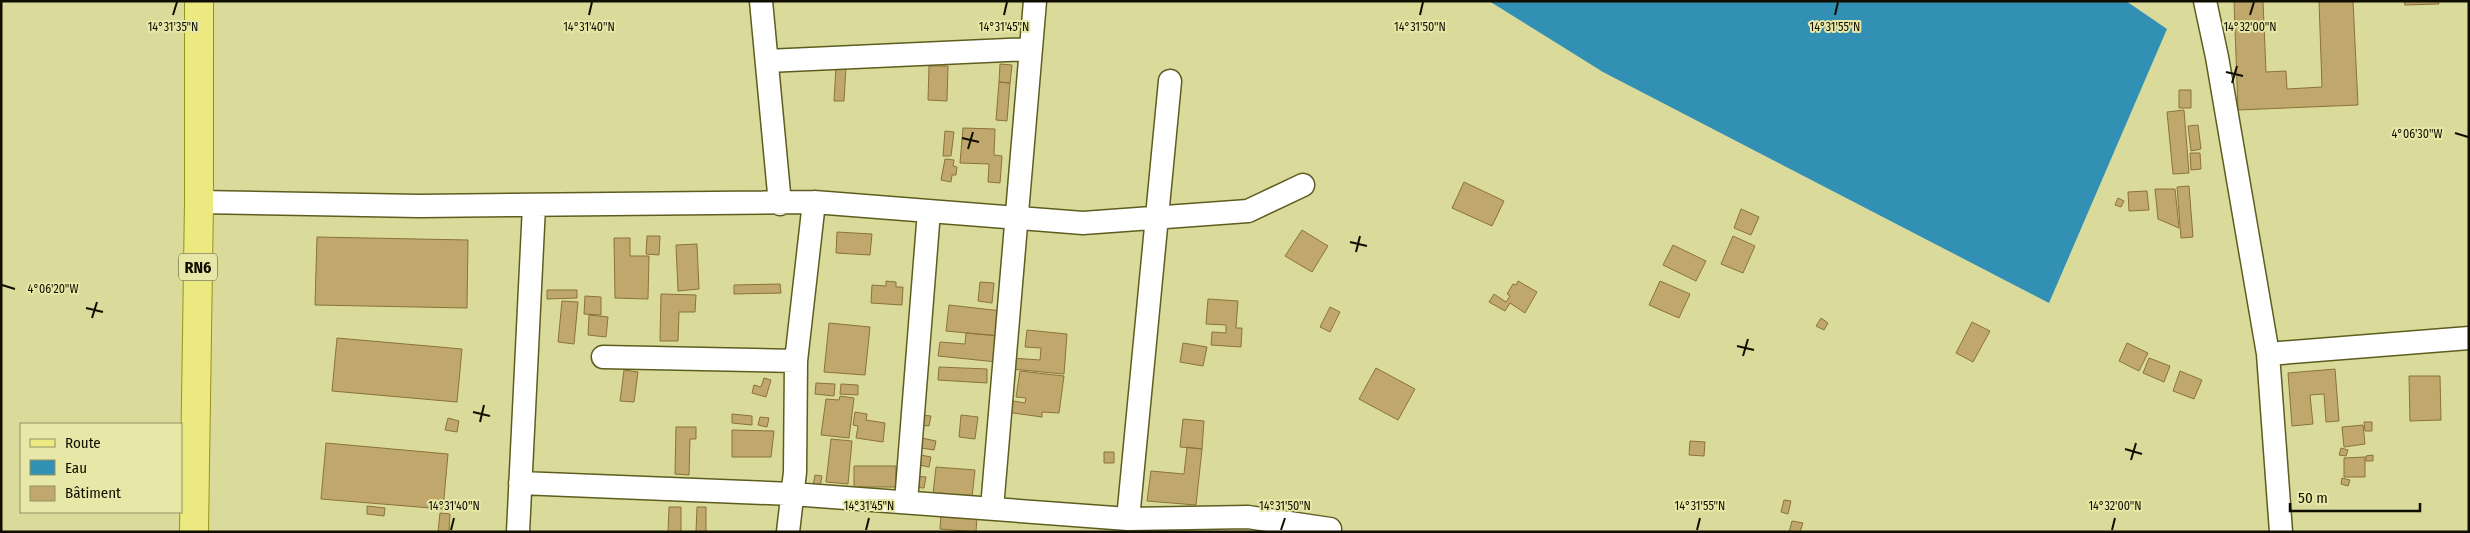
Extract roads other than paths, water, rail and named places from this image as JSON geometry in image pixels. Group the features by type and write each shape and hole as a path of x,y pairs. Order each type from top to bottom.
{"main road":[{"name":"RN6","path":"194,532 199,202 199,1"}],"street":[{"path":"761,1 780,204"},
{"path":"992,508 1035,1"},
{"path":"2204,1 2217,57 2268,354 2281,532"},
{"path":"767,61 1031,49"},
{"path":"1128,519 1170,81"},
{"path":"199,202 419,206 780,204 814,202 1083,223 1158,216 1248,211 1302,185"},
{"path":"788,532 795,472 796,361 814,202"},
{"path":"518,532 534,206"},
{"path":"906,502 929,211"},
{"path":"2268,354 2469,338"},
{"path":"604,356 796,361"},
{"path":"520,483 792,494 1128,519 1248,517 1330,529"}],"water":[{"path":"1489,1 2126,1 2167,29 2049,303 1603,72"}]}
